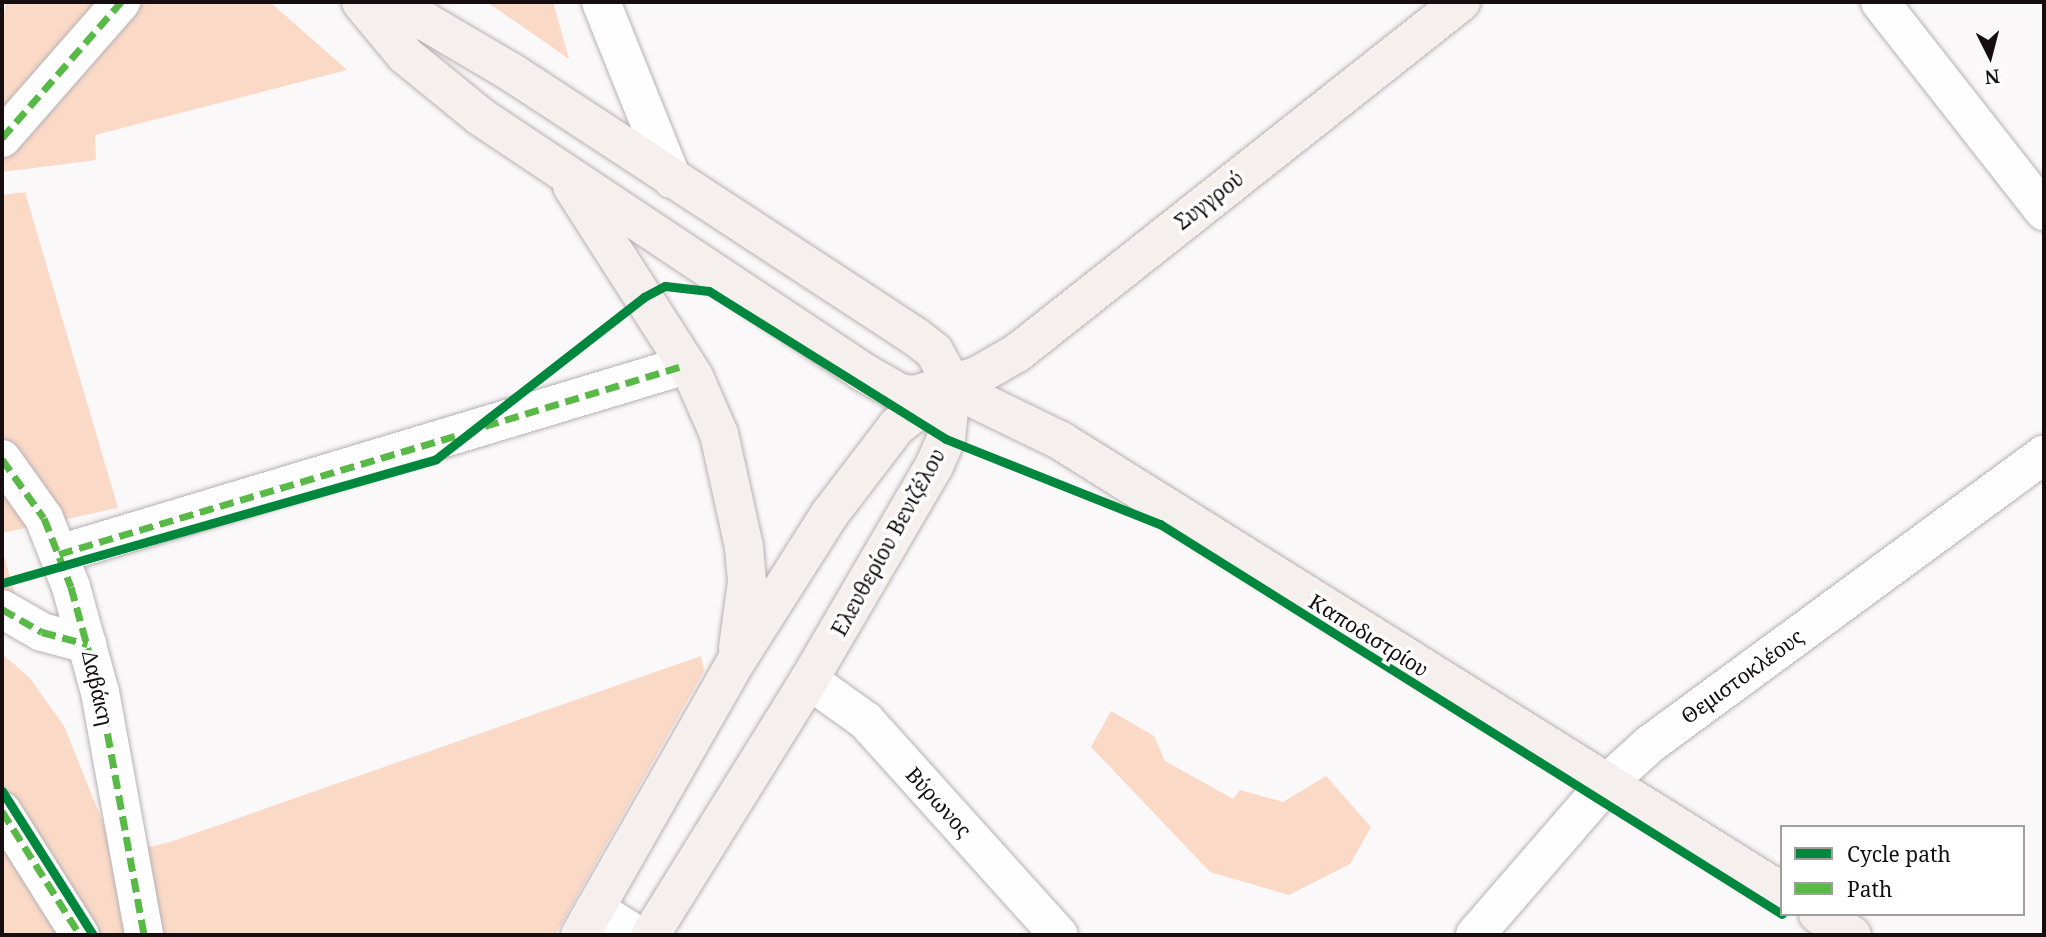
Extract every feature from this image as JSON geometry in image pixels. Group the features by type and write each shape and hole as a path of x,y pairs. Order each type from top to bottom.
{"main road":[{"name":"Συγγρού","path":"950,387 1017,353 1461,2"},
{"path":"363,3 426,22 511,72 928,345 944,366 950,387"},
{"path":"363,3 405,55 481,117 886,386 915,395 950,387"},
{"path":"561,170 686,365 719,434 735,493 747,582 737,660"},
{"path":"588,922 737,660 828,514 887,438 917,408 950,387"},
{"name":"Ελευθερίου Βενιζέλου","path":"650,935 809,680 934,466 946,439 950,387"},
{"name":"Καποδιστρίου","path":"950,387 1061,441 1780,891"},
{"path":"1821,916 1852,935"}],"street":[{"path":"2,138 121,2"},
{"path":"601,2 672,179"},
{"path":"1880,2 2044,211"},
{"path":"60,554 686,365"},
{"name":"Θεμιστοκλέους","path":"1475,935 1606,784 1650,744 2044,455"},
{"name":"Δαβάκη","path":"2,459 32,496 60,554 87,644 117,776 144,935"},
{"path":"2,609 42,632 87,644"},
{"name":"Βύρωνος","path":"809,680 866,721 1059,935"},
{"path":"2,811 80,935"},
{"path":"588,922 637,935"}],"shaded area":[{"path":"6,2 98,2 2,115 2,27"},
{"path":"143,2 270,2 347,70 95,135 96,160 2,172 2,155"},
{"path":"487,2 553,2 569,59"},
{"path":"25,192 118,508 2,533 2,195"},
{"path":"2,549 19,609 2,599"},
{"path":"2,654 29,677 64,726 116,855 170,842 701,656 704,671 555,935 2,935"},
{"path":"1111,711 1154,736 1165,761 1233,799 1240,790 1283,802 1326,776 1371,827 1350,864 1289,895 1210,872 1091,747"}],"marked path":[{"path":"2,138 121,2"},
{"path":"485,426 686,365"},
{"path":"59,554 458,435"},
{"path":"2,459 44,518 71,587 100,692 144,935"},
{"path":"2,609 42,632 87,644"},
{"path":"2,811 80,935"}],"cycle path":[{"path":"2,583 436,459 644,297 665,286 709,291 946,439 1160,524 1780,913"},
{"path":"2,791 93,935"}]}
